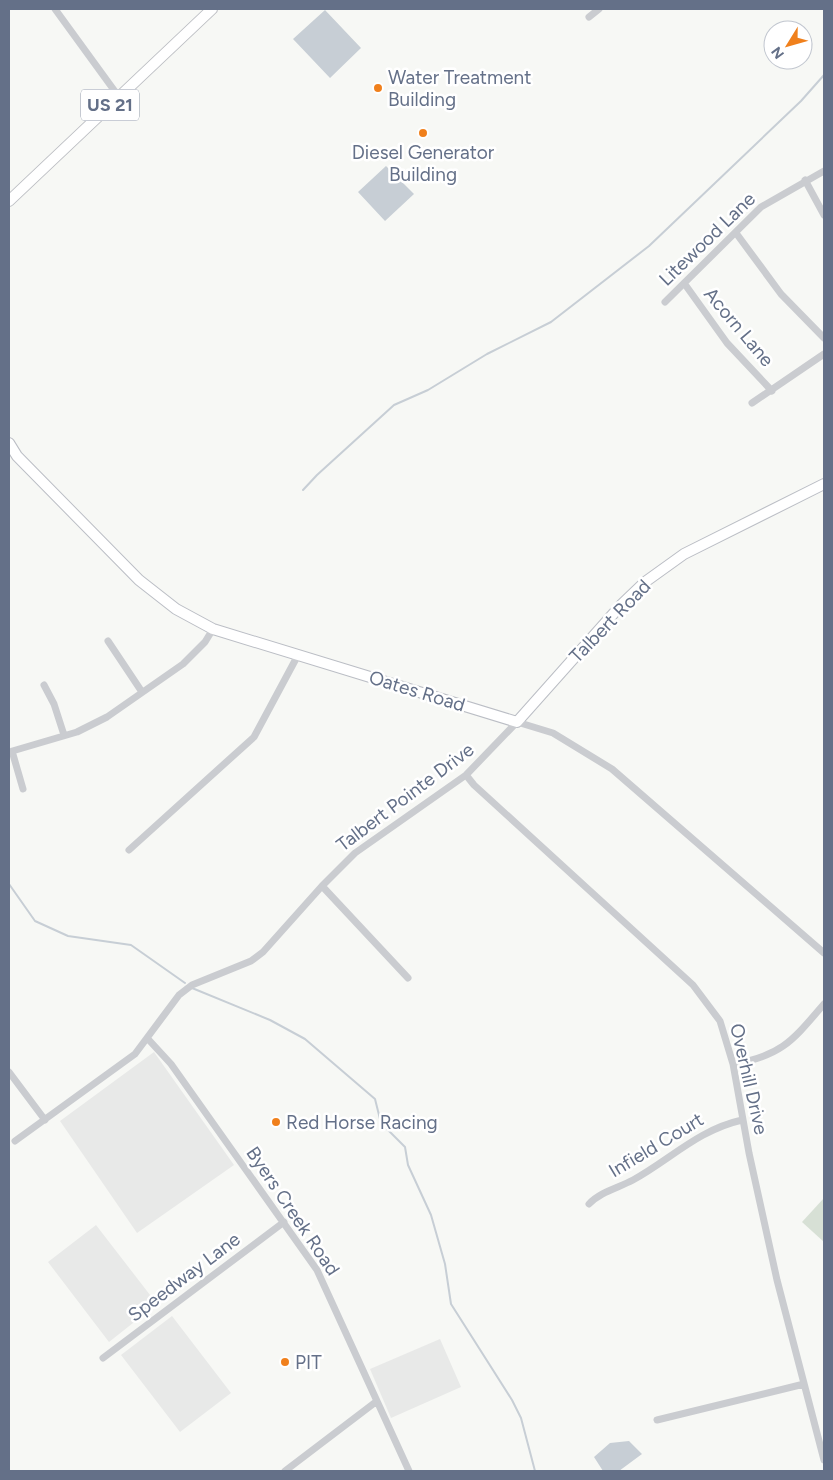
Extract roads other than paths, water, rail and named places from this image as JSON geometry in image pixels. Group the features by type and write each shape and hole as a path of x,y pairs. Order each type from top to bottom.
{"street":[{"path":"55,9 119,97"},
{"name":"US 21","path":"9,201 212,9"},
{"path":"589,17 600,9"},
{"name":"Litewood Lane","path":"665,302 761,207 824,171"},
{"path":"806,180 824,215"},
{"path":"736,233 781,294 824,338"},
{"name":"Acorn Lane","path":"684,283 727,343 772,390"},
{"path":"752,404 824,354"},
{"name":"Oates Road","path":"9,443 17,456 139,580 176,609 212,629 553,733 612,768 824,953"},
{"name":"Talbert Road","path":"517,722 622,604 645,582 684,554 824,484"},
{"path":"23,789 10,751 93,726 184,664 196,653 212,629"},
{"path":"108,641 142,692"},
{"path":"129,850 254,737 298,655"},
{"path":"44,685 54,704 64,735"},
{"name":"Talbert Pointe Drive","path":"15,1141 123,1064 148,1039 179,995 206,978 251,961 263,952 322,886 355,853 466,775 517,722"},
{"name":"Overhill Drive","path":"466,775 480,790 693,985 705,998 720,1022 733,1064 742,1120 777,1280 824,1460"},
{"path":"322,886 408,978"},
{"path":"733,1064 759,1060 777,1052 797,1036 824,1004"},
{"name":"Byers Creek Road","path":"148,1039 171,1064 317,1270 409,1471"},
{"path":"9,1072 45,1120"},
{"name":"Infield Court","path":"589,1204 598,1196 634,1180 712,1129 742,1120"},
{"name":"Speedway Lane","path":"103,1358 284,1222"},
{"path":"657,1420 804,1384"},
{"path":"284,1471 377,1401"}],"waterway":[{"path":"303,490 394,405 428,390 487,354 551,322 649,246 801,101 824,75"},
{"path":"9,884 35,921 68,936 131,945 185,983"},
{"path":"192,988 270,1020 305,1039 375,1099 381,1123 405,1147 408,1165 431,1215 445,1264 451,1304 512,1400 521,1418 535,1471"}],"place":[{"name":"Water Treatment Building","path":"378,88"},
{"name":"Diesel Generator Building","path":"423,133"},
{"name":"Red Horse Racing","path":"276,1122"},
{"name":"PIT","path":"285,1362"}]}
